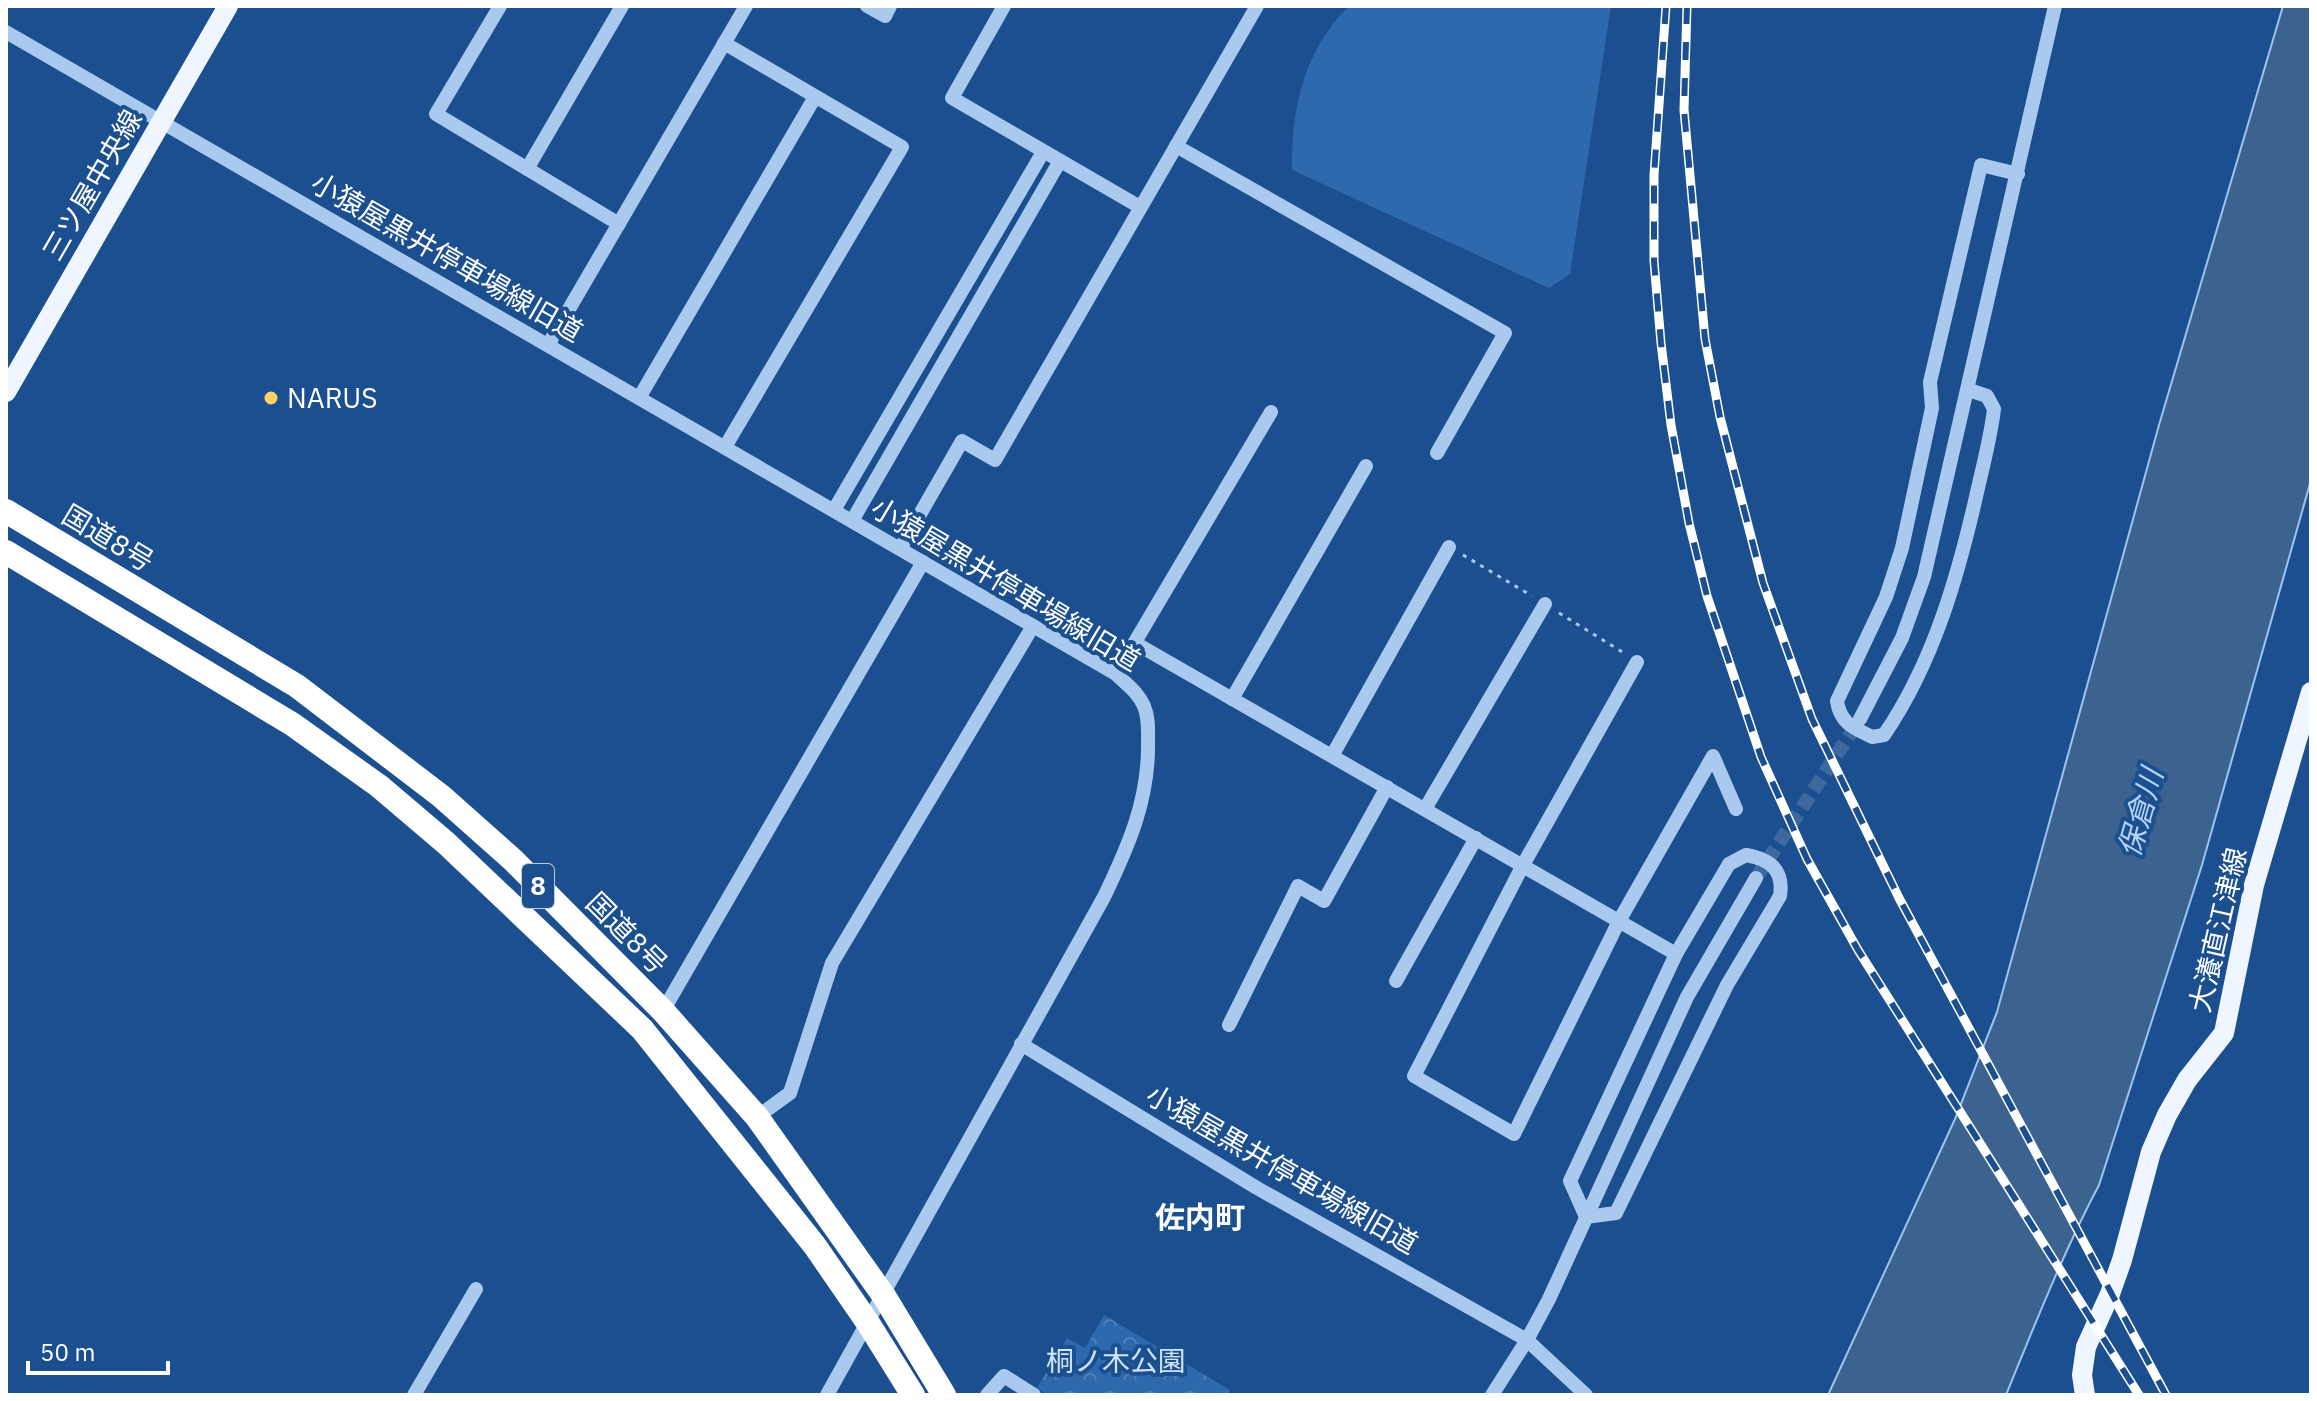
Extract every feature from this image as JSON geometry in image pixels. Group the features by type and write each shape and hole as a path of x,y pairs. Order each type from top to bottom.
{"highway":[{"name":"国道8号","path":"6,511 297,686 451,805 513,860 663,1011 757,1117 884,1296 944,1395"},
{"name":"国道8号","path":"6,552 292,724 379,786 446,843 642,1029 815,1246 913,1395"}],"main road":[{"name":"三ツ屋中央線","path":"6,392 228,6"},
{"name":"大瀁直江津線","path":"2085,1395 2082,1375 2086,1347 2122,1260 2151,1152 2187,1080 2224,1033 2254,885 2311,692"}],"street":[{"path":"500,6 436,114 619,224"},
{"path":"527,169 622,6"},
{"path":"548,345 746,6"},
{"path":"867,6 885,16 890,6"},
{"path":"1004,6 952,98 1140,207"},
{"path":"900,549 962,441 995,460 1257,6"},
{"path":"1860,719 1886,672 1924,577 2055,6"},
{"name":"小猿屋黒井停車場線旧道","path":"6,32 1116,674 1137,693 1148,723 1148,762 1142,807 1129,845 1104,897 1021,1044 1257,1188 1527,1340 1586,1395"},
{"path":"724,43 902,147 725,447"},
{"path":"639,398 815,97"},
{"path":"1176,146 1505,333 1437,453"},
{"path":"834,510 1043,152"},
{"path":"852,521 1060,161"},
{"path":"1969,390 1987,396 1994,409 1956,575 1915,681 1884,735 1872,737 1845,723 1837,701 1886,597 1902,548 1932,408 1930,382 1981,165 2018,174"},
{"path":"1116,674 1271,412"},
{"path":"1232,699 1366,466"},
{"path":"1332,756 1449,547"},
{"path":"663,1011 923,562"},
{"path":"1425,809 1545,604"},
{"path":"757,1117 790,1093 832,963 1033,626"},
{"path":"1135,643 1676,954"},
{"path":"1637,662 1523,865 1414,1076 1514,1134 1619,921 1713,756 1736,809"},
{"path":"1229,1025 1298,886 1324,901 1387,787"},
{"path":"1396,981 1476,838"},
{"path":"1746,855 1762,858 1777,872 1782,882 1780,896 1727,985 1616,1213 1586,1217 1570,1181 1676,954 1729,864 1746,855"},
{"path":"1492,1395 1549,1299 1687,997 1756,878"},
{"path":"827,1395 1021,1044"},
{"path":"414,1395 476,1289"},
{"path":"987,1395 1004,1376 1034,1395"}],"green space":[{"path":"1349,6 1611,6 1570,274 1549,288 1292,170 1294,125 1303,82 1321,42"},
{"name":"桐ノ木公園","path":"1104,1315 1230,1390 1227,1395 1048,1395 1037,1388 1067,1338 1085,1348"}],"water":[{"name":"保倉川","path":"2283,6 2311,6 2311,480 2202,865 2099,1185 2061,1263 2006,1395 1828,1395 1955,1119 1997,1012 2159,425"}],"tunnel":[{"path":"1756,878 1860,719"}],"railway":[{"path":"1666,6 1654,175 1654,261 1671,425 1689,523 1707,596 1761,757 1807,859 1858,950 2139,1395"},
{"path":"1687,6 1684,110 1705,339 1720,417 1763,583 1812,719 1899,898 2166,1395"}],"place":[{"name":"NARUS","path":"271,398"}],"district":[{"name":"佐内町","path":"1200,1218"}]}
